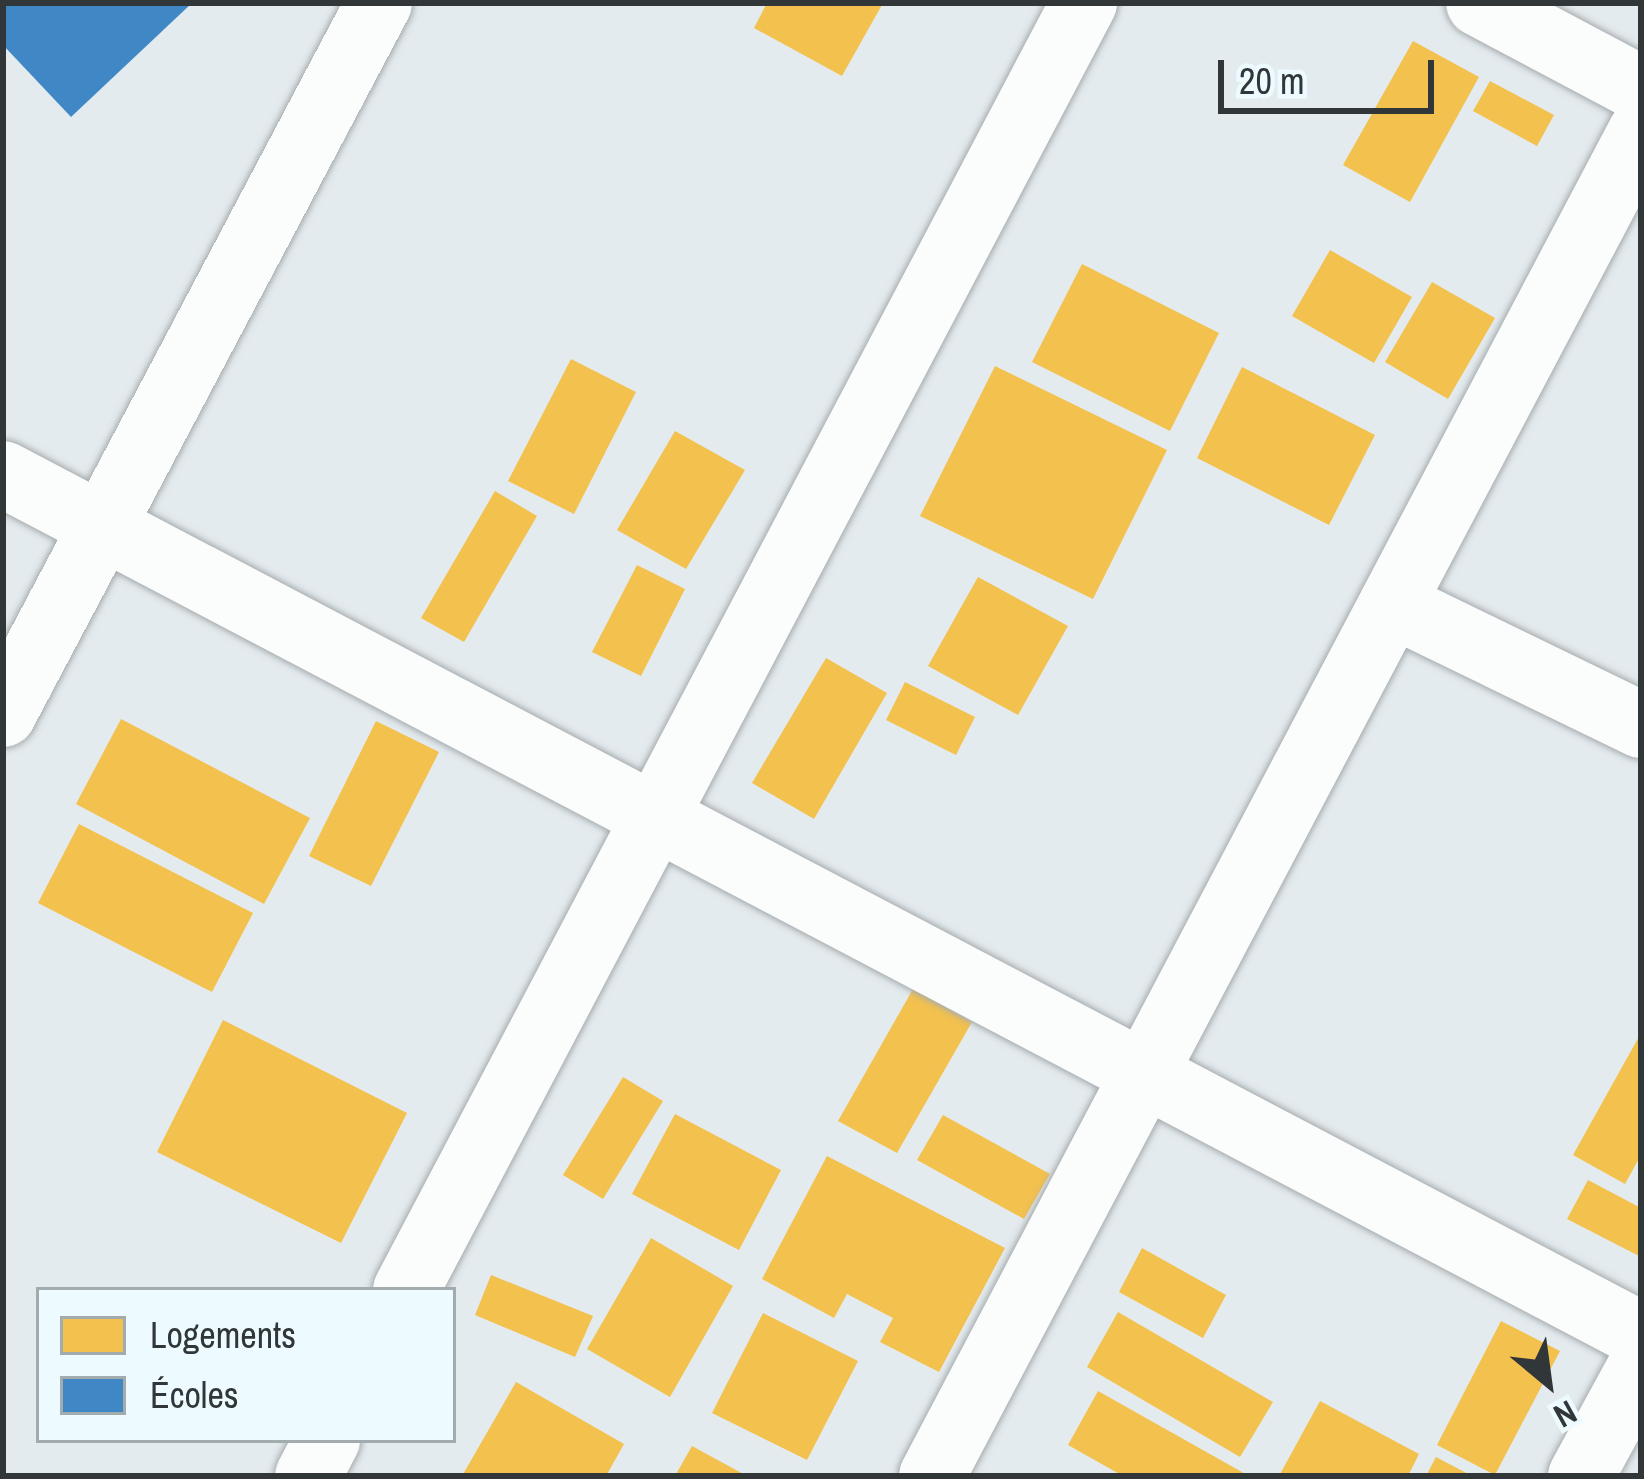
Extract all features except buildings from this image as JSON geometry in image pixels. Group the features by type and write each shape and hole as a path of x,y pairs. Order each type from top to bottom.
{"street":[{"path":"3,714 379,3"},
{"path":"408,1287 1084,3"},
{"path":"1479,3 1641,89"},
{"path":"932,1476 1641,132"},
{"path":"3,474 1641,1335"},
{"path":"1392,604 1641,725"},
{"path":"1581,1476 1641,1366"},
{"path":"308,1476 325,1443"}]}
